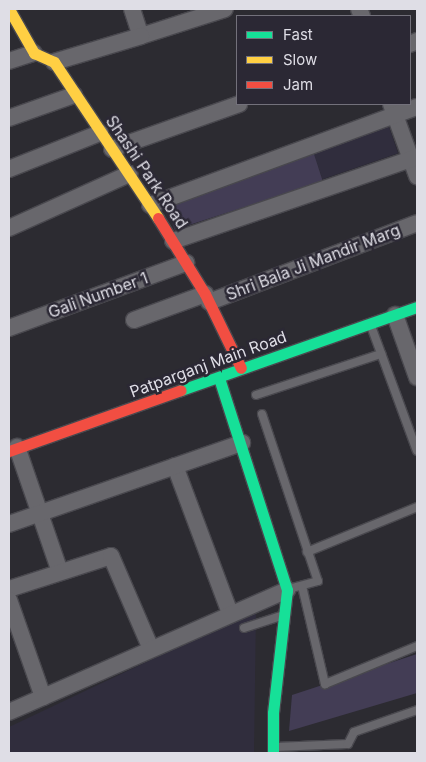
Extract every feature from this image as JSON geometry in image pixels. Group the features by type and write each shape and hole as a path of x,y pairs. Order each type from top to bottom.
{"street":[{"path":"9,9 34,53 54,62 225,9"},
{"path":"132,9 140,36"},
{"path":"9,61 34,53"},
{"name":"Shashi Park Road","path":"54,62 74,95 130,174 173,240 207,298 241,368"},
{"path":"9,118 74,95"},
{"path":"112,149 236,105"},
{"path":"150,205 393,109 417,107"},
{"path":"393,109 414,158 417,176"},
{"path":"9,169 100,133"},
{"path":"173,240 414,158"},
{"path":"9,228 130,174"},
{"name":"Shri Bala Ji Mandir Marg","path":"134,320 207,298 417,223"},
{"name":"Gali Number 1","path":"9,328 186,262"},
{"name":"Patparganj Main Road","path":"13,449 417,307"},
{"path":"395,316 413,352 417,378"},
{"path":"219,378 295,588 284,615 273,713 273,750"},
{"path":"9,524 242,443"},
{"path":"13,449 60,572"},
{"path":"175,466 230,613"},
{"path":"9,589 106,556 114,558 151,649"},
{"path":"9,712 230,613 295,588"},
{"path":"9,600 43,697"}],"lane":[{"path":"370,324 417,451"},
{"path":"256,395 381,354"},
{"path":"262,414 318,581 295,588 325,684 417,646"},
{"path":"307,552 417,507"},
{"path":"244,628 284,615"},
{"path":"346,753 354,732 417,710"},
{"path":"273,750 348,744"}],"shaded area":[{"path":"388,124 398,153 322,179 312,150"},
{"path":"313,151 323,181 175,230 165,199"},
{"path":"256,610 254,753 9,753 9,727"},
{"path":"417,654 417,693 289,731 292,695"}],"traffic: fast":[{"path":"181,390 417,307"},
{"path":"219,378 287,590 273,713 273,753"}],"traffic: slow":[{"path":"9,9 34,53 54,62 158,218"}],"traffic: jam":[{"path":"158,218 205,294 241,368"},
{"path":"9,451 181,390"}]}
